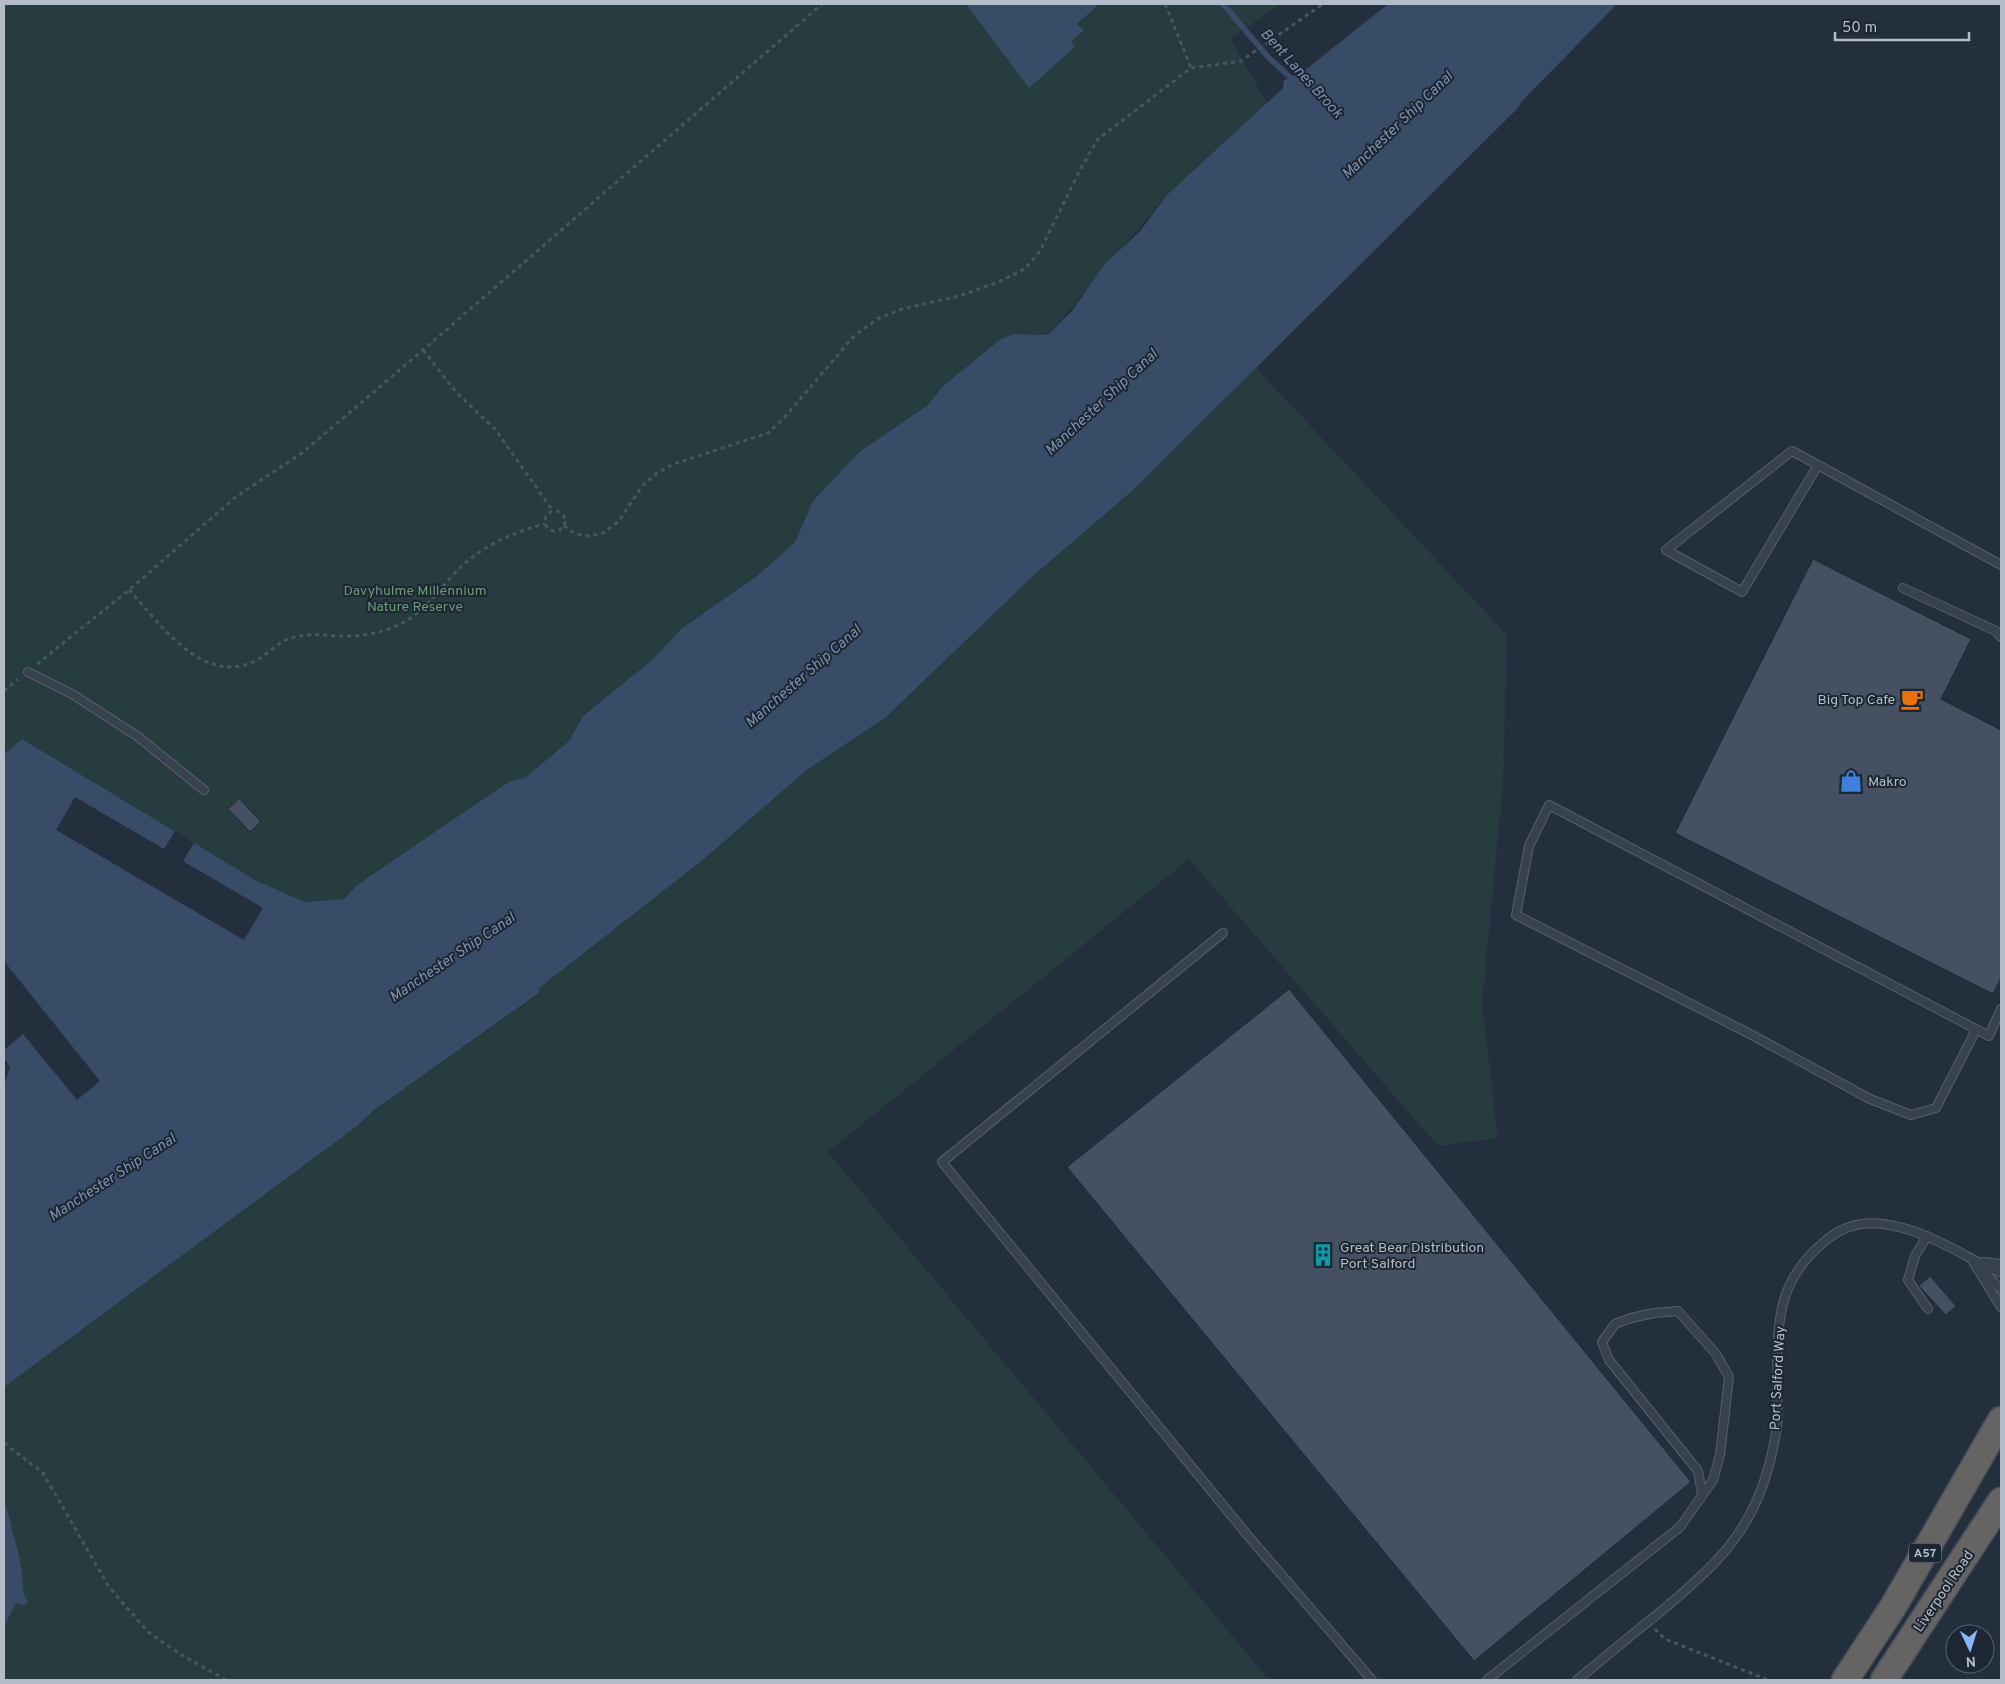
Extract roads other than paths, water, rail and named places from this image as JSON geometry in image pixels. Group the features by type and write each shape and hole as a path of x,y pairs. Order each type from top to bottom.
{"highway":[{"name":"A57","path":"1845,1680 1893,1607 2001,1419"},
{"name":"Liverpool Road","path":"1884,1680 2001,1501"}],"lane":[{"path":"1818,465 1742,592 1666,550 1792,451 1818,465 2001,564"},
{"path":"1903,588 1996,631 2001,637"},
{"path":"28,672 72,694 137,736 204,790"},
{"path":"1976,1030 1936,1108 1911,1115 1870,1099 1750,1034 1516,915 1529,846 1549,805 1989,1036 2001,1009"},
{"path":"1223,933 942,1162 1249,1537 1372,1680"},
{"name":"Port Salford Way","path":"1577,1680 1707,1572 1738,1536 1757,1500 1770,1463 1777,1426 1781,1309 1791,1278 1813,1251 1845,1227 1864,1223 1884,1224 1927,1236 1972,1260 2001,1272"},
{"path":"1927,1236 1915,1256 1908,1280 1928,1309"},
{"path":"1972,1260 2001,1307"},
{"name":"Port Salford Way","path":"1972,1260 2001,1264"},
{"name":"Port Salford Way","path":"1972,1260 2001,1289"},
{"path":"1487,1680 1680,1526 1713,1480 1720,1455 1729,1377 1716,1354 1678,1312 1654,1313 1615,1324 1602,1342 1609,1360 1698,1471 1702,1494"}],"water":[{"path":"966,4 1099,4 1077,24 1084,30 1071,42 1075,47 1029,88"},
{"name":"Manchester Ship Canal","path":"1388,4 1617,4 1522,101 1517,109 1133,490 1032,577 886,717 808,769 699,863 539,988 539,993 374,1110 356,1127 4,1387 4,1086 10,1067 4,1058 4,754 22,739 257,881 305,902 344,899 357,885 510,781 525,778 569,741 583,716 652,660 681,629 757,576 795,542 813,501 859,452 928,405 942,387 1001,339 1013,334 1048,335 1072,311 1103,266 1141,230 1167,195 1283,88 1284,80 1304,71"},
{"path":"4,1497 21,1564 24,1595 28,1602 25,1605 16,1603 4,1627"}],"waterway":[{"name":"Bent Lanes Brook","path":"1223,4 1268,57 1294,81"}],"place":[{"name":"Big Top Cafe","path":"1912,699"},
{"name":"Makro","path":"1851,781"},
{"name":"Great Bear Distribution Port Salford","path":"1323,1255"}],"park label":[{"name":"Davyhulme Millennium Nature Reserve","path":"415,598"}]}
